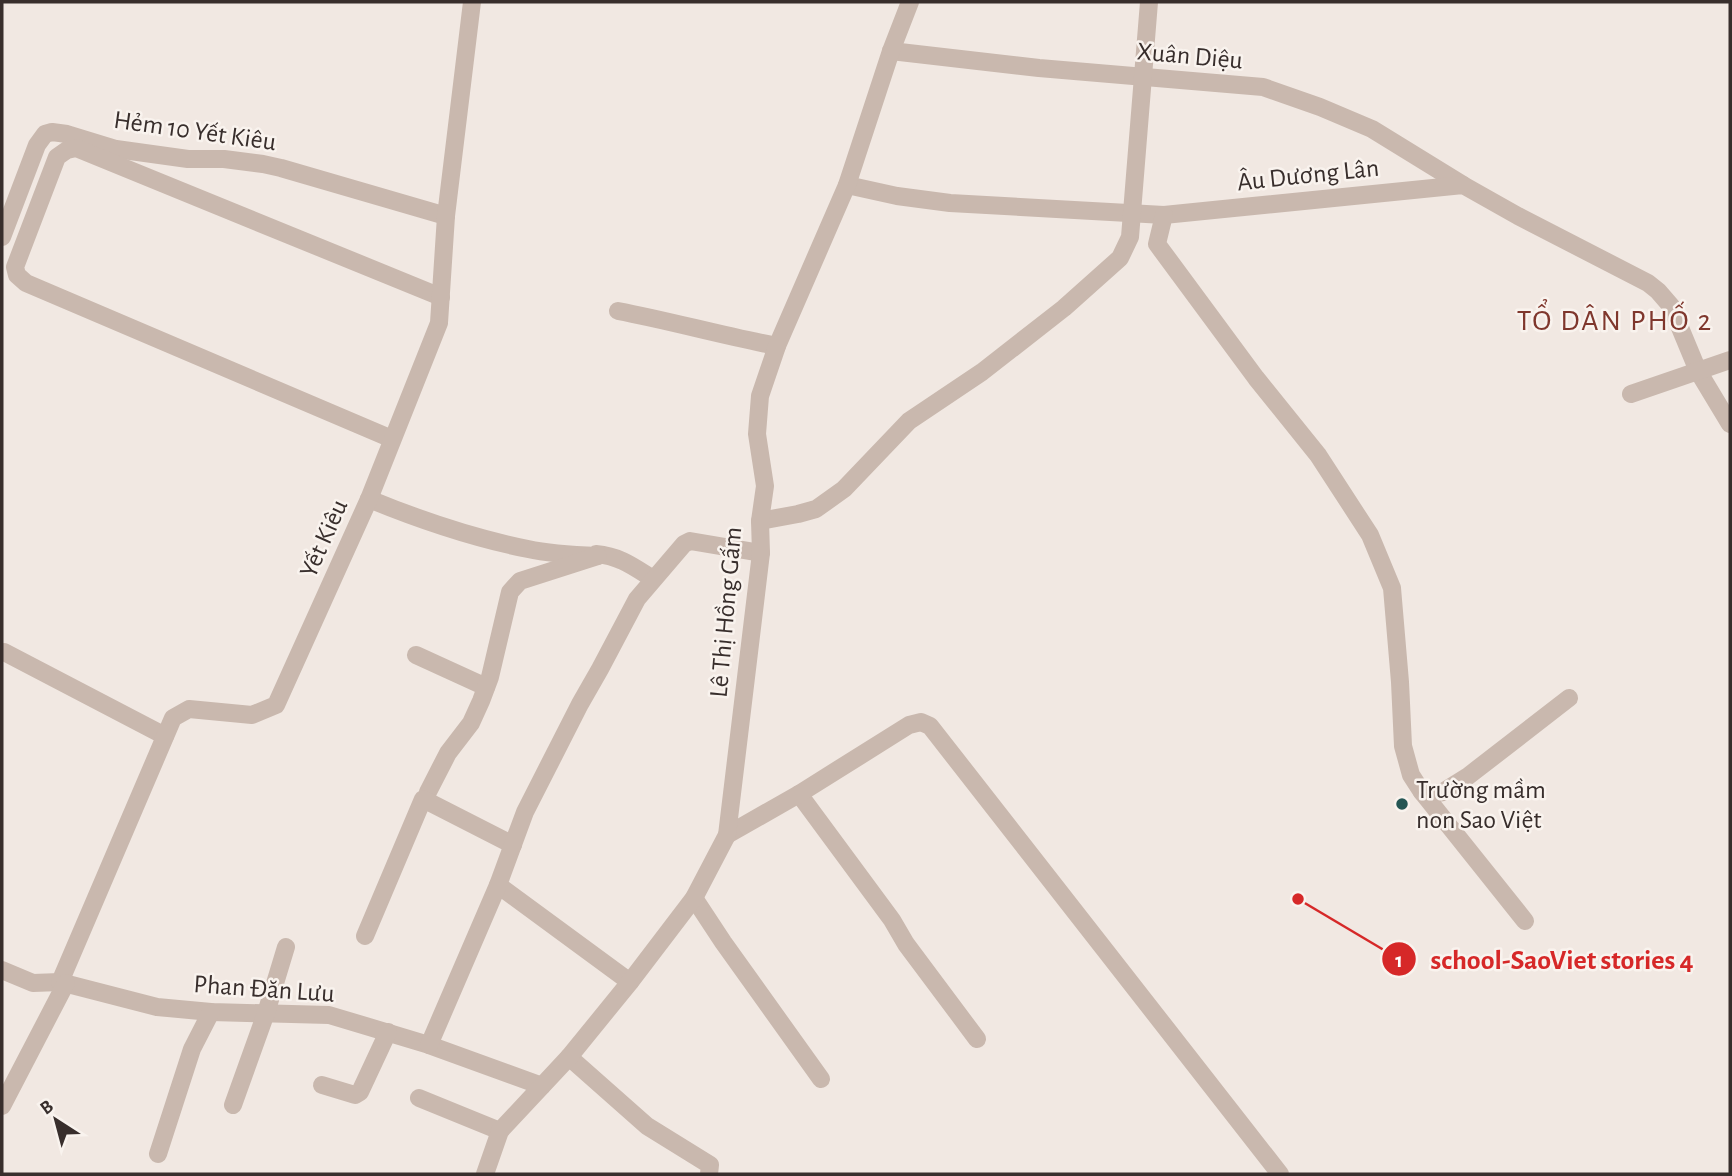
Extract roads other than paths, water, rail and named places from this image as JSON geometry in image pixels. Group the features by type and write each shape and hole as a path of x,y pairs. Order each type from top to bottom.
{"street":[{"name":"Yết Kiêu","path":"2,1106 63,982 173,718 189,709 252,715 276,705 369,499 439,323 446,216 472,2"},
{"name":"Lê Thị Hồng Gấm","path":"485,1174 500,1131 569,1057 630,982 694,898 727,835 761,553 760,521 765,486 757,434 760,396 777,346 847,185 910,2"},
{"path":"760,521 816,509 844,489 909,421 982,372 1064,308 1120,258 1130,237 1149,2"},
{"name":"Xuân Diệu","path":"891,51 1039,68 1264,87 1372,129 1463,185"},
{"name":"Hẻm 10 Yết Kiêu","path":"41,138 52,132 117,149 188,159 224,159 263,164 446,216"},
{"path":"2,237 41,138 76,148 441,297"},
{"path":"76,148 57,157 15,267 17,275 26,283 392,439"},
{"name":"Âu Dương Lân","path":"847,185 897,196 950,203 1164,215 1463,185"},
{"path":"1463,185 1648,283 1671,306 1698,371 1730,425"},
{"path":"1164,215 1157,244 1256,378 1318,455 1370,535 1392,588 1403,747 1411,775 1525,921"},
{"path":"618,310 777,346"},
{"path":"1630,394 1730,360"},
{"path":"369,499 426,521 499,543 549,553 598,556"},
{"path":"429,1045 498,885 525,812 637,599 684,544 690,541 761,553"},
{"path":"428,792 448,753 471,723 486,687 510,592 514,586 520,581 598,556 596,554 617,557 653,579"},
{"path":"4,652 165,736"},
{"path":"416,655 486,687"},
{"path":"1422,792 1443,792 1467,777 1569,698"},
{"path":"727,835 799,794 909,725 921,722 930,726 1280,1174"},
{"path":"799,794 978,1039"},
{"path":"365,936 423,799 513,845"},
{"path":"498,885 630,982"},
{"path":"694,898 821,1079"},
{"path":"233,1105 267,1013 286,947"},
{"name":"Phan Đăn Lưu","path":"2,970 33,983 63,982 157,1007 211,1012 329,1015 429,1045 542,1086"},
{"path":"158,1154 192,1049 211,1012"},
{"path":"322,1085 355,1095 360,1092 388,1032"},
{"path":"569,1057 647,1126 710,1165 709,1174"},
{"path":"419,1097 500,1131"}],"place":[{"name":"Trường mầm non Sao Việt","path":"1402,804"},
{"name":"school-SaoViet stories 4","path":"1298,899"}],"district":[{"name":"TỔ DÂN PHỐ 2","path":"1615,320"}]}
